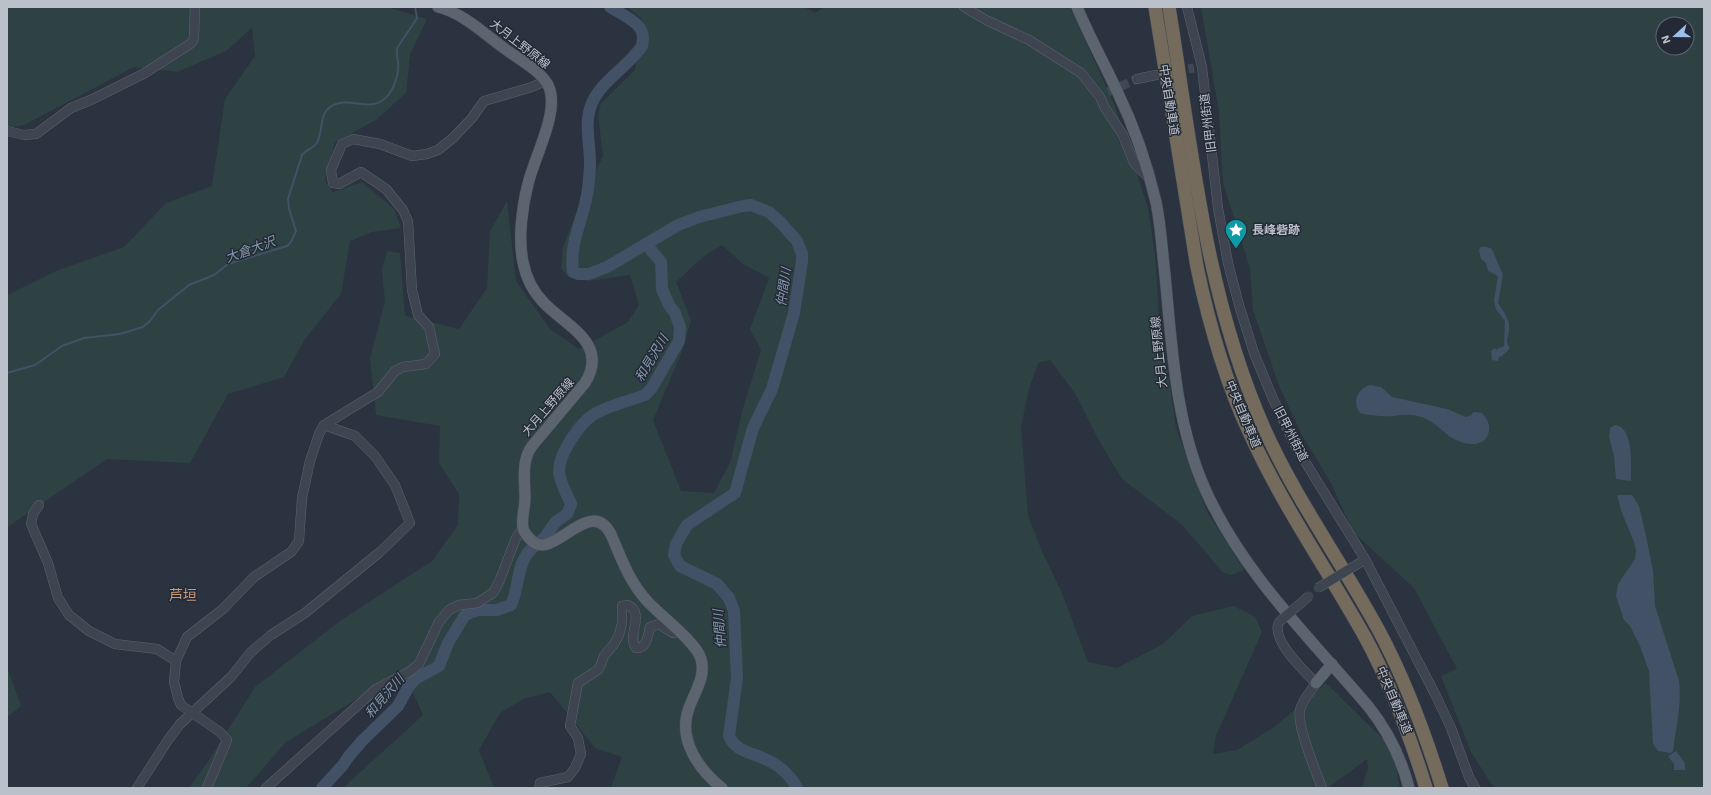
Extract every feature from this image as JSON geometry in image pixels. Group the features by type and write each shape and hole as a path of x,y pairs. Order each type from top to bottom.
{"highway":[{"name":"中央自動車道","path":"1154,7 1197,267 1206,308 1224,369 1250,434 1268,472 1358,625 1385,676 1402,716 1426,788"},
{"name":"中央自動車道","path":"1169,7 1210,257 1225,321 1238,362 1265,430 1281,462 1374,623 1398,669 1430,749 1442,788"}],"main road":[{"name":"大月上野原線","path":"438,7 454,12 467,20 528,66 545,81 550,92 551,112 526,193 523,212 522,256 527,277 535,292 546,305 583,337 590,348 592,363 585,383 532,446 526,456 524,531"},
{"name":"大月上野原線","path":"1076,7 1118,93 1135,134 1150,179 1159,221 1178,398 1188,442 1196,467 1212,504 1241,555 1262,582 1368,706 1383,726 1401,762 1409,788"},
{"path":"524,531 532,542 536,544 547,544 554,542 582,523 590,522 600,524 607,528 612,536 624,566 640,592 698,652 701,658 701,680 687,714 687,736 700,768 722,788"},
{"path":"1316,683 1332,664"}],"street":[{"path":"7,131 24,135 36,134 72,108 145,73 190,44 194,37 195,7"},
{"path":"964,7 986,20 1029,40 1081,72 1104,94 1105,108 1123,135 1134,163 1150,179"},
{"name":"旧甲州街道","path":"1186,7 1198,67 1218,208 1227,255 1239,305 1254,353 1273,399 1296,447 1363,561 1436,696 1451,728 1469,777 1475,788"},
{"path":"1137,79 1156,75"},
{"path":"207,788 227,740 220,732 181,704 178,698 174,682 176,661 187,637 223,609 254,576 291,552 299,541 302,498 305,483 310,461 319,434 324,426 378,392 395,371 403,367 426,364 435,354 429,327 418,315 412,290 408,221 403,210 386,189 362,172 339,184 333,182 331,170 342,144 353,139 380,144 412,156 427,154 438,150 453,138 472,118 484,101 532,87 545,81"},
{"path":"137,788 168,740 192,713 231,677 251,652 271,635 305,613 380,552 410,523 395,485 375,456 355,436 324,426"},
{"path":"39,505 32,514 31,524 48,563 58,598 69,615 89,630 115,644 157,649 176,661"},
{"path":"266,788 376,689 409,672 419,664 439,622 449,610 459,605 477,603 493,593 499,582 516,538 524,531"},
{"path":"1322,788 1302,730 1299,715 1301,705 1316,683 1281,643 1276,630 1279,622 1318,588 1363,561"},
{"path":"539,788 540,783 568,777 575,768 581,754 578,738 570,726 578,683 599,669 604,656 614,644 622,623 622,606 628,605 635,611 636,616 633,641 636,648 643,646 650,627 659,624 673,633 678,632"}],"shaded area":[{"path":"7,7 387,7 427,19 410,55 406,93 376,120 335,142 325,181 333,192 362,182 394,209 401,228 372,232 350,241 341,294 305,339 284,377 228,394 190,463 107,459 9,526 7,532 7,295 56,271 124,247 166,203 212,186 225,99 255,56 252,28 226,51 177,72 134,67 24,125 7,128"},
{"path":"627,7 804,7 815,13 825,7 1070,7 1115,106 1148,208 1155,255 1159,315 1176,428 1207,512 1244,570 1231,575 1222,572 1180,523 1122,479 1098,439 1075,393 1050,360 1038,363 1029,389 1021,427 1028,515 1041,549 1062,593 1088,662 1117,668 1163,644 1192,616 1234,606 1255,617 1262,632 1216,736 1213,754 1237,750 1273,728 1326,683 1386,742 1395,762 1400,788 1362,788 1368,768 1367,759 1328,788 608,788 611,787 622,757 595,748 550,692 523,699 500,713 479,750 494,788 343,788 423,715 403,671 286,742 246,788 189,788 209,760 255,687 340,621 432,561 458,525 459,494 439,463 440,426 376,415 370,358 385,302 382,269 387,251 400,253 405,316 459,329 487,288 490,231 507,201 516,281 550,329 579,349 628,322 639,305 630,275 588,281 566,275 561,268 563,247 580,204 603,156 598,115 601,103 635,70 641,18","holes":["722,245 743,264 769,278 750,329 761,350 743,408 730,463 714,493 681,491 653,420 683,349 691,320 676,282 703,257"]},
{"path":"1201,7 1704,7 1704,788 1497,788 1492,785 1471,752 1441,676 1457,669 1414,588 1353,532 1331,483 1302,435 1279,386 1253,310 1250,268 1223,183 1219,112"},
{"path":"7,667 21,706 7,717"}],"water":[{"path":"1481,247 1492,249 1503,275 1498,303 1506,315 1509,325 1507,342 1510,348 1499,357 1498,361 1492,360 1491,351 1495,348 1497,351 1497,349 1504,346 1505,321 1496,309 1494,301 1498,276 1488,271 1486,263 1481,259 1479,250"},
{"path":"1370,385 1381,387 1392,397 1447,409 1466,417 1472,415 1473,412 1482,413 1489,425 1487,436 1485,440 1480,443 1470,444 1454,439 1433,423 1418,416 1382,416 1360,413 1356,405 1357,396 1362,390"},
{"path":"1615,425 1621,427 1626,432 1631,457 1631,481 1616,479 1614,456 1609,437 1610,428"},
{"path":"1617,495 1632,495 1639,506 1653,571 1655,606 1679,681 1680,698 1678,716 1673,751 1671,753 1658,751 1653,744 1649,671 1640,646 1630,626 1624,620 1616,596 1618,584 1635,559 1636,550"},
{"path":"1676,751 1685,763 1685,770 1674,770 1674,764 1668,756"}],"waterway":[{"name":"大倉大沢","path":"7,373 35,365 62,346 84,338 120,334 143,327 150,321 158,310 189,285 214,275 228,264 287,246 291,242 296,231 289,209 288,199 302,155 316,144 320,135 322,120 326,111 330,107 344,103 377,103 389,94 397,76 397,49 417,18 415,7"},
{"name":"仲間川","path":"610,7 636,23 643,34 643,42 642,46 630,61 602,87 596,95 589,111 589,185 585,205 574,242 572,262 573,272 578,274 589,274 607,267 678,225 699,217 751,205 769,212 781,223 797,241 802,254 794,313 772,389 753,428 735,493 687,525 676,544 674,555 680,566 717,584 729,598 734,611 737,678 729,736 732,741 744,751 770,761 779,767 791,779 797,788"},
{"name":"和見沢川","path":"322,788 362,741 398,706 409,686 415,679 439,666 448,643 465,615 478,610 497,610 511,605 514,599 523,560 527,554 545,537 553,525 567,513 570,508 571,504 562,484 559,472 560,465 570,440 582,425 593,415 611,406 645,395 651,389 679,341 680,327 675,313 669,305 662,289 661,262 646,244"}],"tunnel":[{"path":"1175,71 1194,68"},
{"path":"1108,92 1137,79"}],"place":[{"name":"長峰砦跡","path":"1236,250"}],"district":[{"name":"芦垣","path":"183,595"}]}
